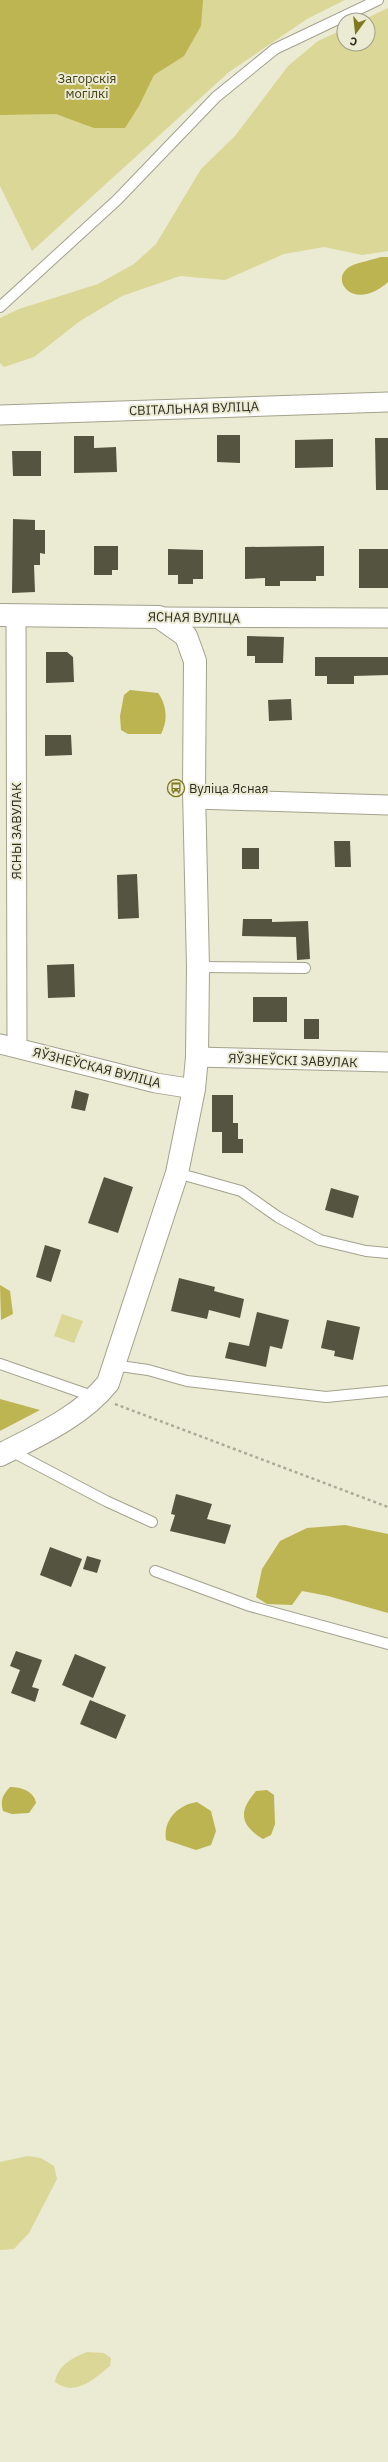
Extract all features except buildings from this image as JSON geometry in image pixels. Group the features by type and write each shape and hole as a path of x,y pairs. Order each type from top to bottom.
{"street":[{"name":"СВІТАЛЬНАЯ ВУЛІЦА","path":"0,415 388,402"},
{"name":"ЯСНАЯ ВУЛІЦА","path":"8,615 388,618"},
{"name":"ЯСНЫ ЗАВУЛАК","path":"8,615 9,1045"},
{"path":"5,1452 39,1436 96,1398 108,1383 177,1173 194,1089 197,1057 198,967 194,799 195,661 186,636 159,617"},
{"path":"194,799 388,805"},
{"name":"ЯЎЗНЕЎСКАЯ ВУЛІЦА","path":"9,1045 156,1084 194,1089"},
{"name":"ЯЎЗНЕЎСКІ ЗАВУЛАК","path":"197,1057 388,1062"}],"lane":[{"path":"0,307 117,200 216,97 275,49 378,0"},
{"path":"198,967 305,968"},
{"path":"177,1173 241,1191 278,1217 320,1240 388,1253"},
{"path":"0,1364 96,1398"},
{"path":"113,1365 148,1370 187,1381 326,1397 388,1391"},
{"path":"5,1452 106,1502 152,1522"},
{"path":"155,1571 250,1606 388,1644"}],"path":[{"path":"96,1398 388,1507"}],"green space":[{"name":"Загорскія могілкі","path":"0,0 345,0 307,19 229,72 32,251 0,186"},
{"path":"0,0 203,0 201,26 184,56 154,75 139,106 125,128 94,128 56,114 0,115"},
{"path":"388,8 388,251 362,255 324,247 284,254 225,280 180,276 122,296 80,321 34,357 4,367 0,363 0,318 19,309 98,284 134,264 156,244 201,169 235,136 288,66 318,41 336,33 336,52 376,52 376,14"},
{"path":"0,1285 10,1291 13,1314 1,1320"},
{"path":"62,1314 83,1321 74,1343 54,1336"},
{"path":"0,1399 40,1410 0,1431"},
{"path":"345,1525 388,1534 388,1613 328,1596 302,1591 292,1605 267,1604 256,1597 262,1569 280,1541 307,1528"},
{"path":"28,2156 41,2158 54,2166 57,2179 29,2233 14,2249 0,2250 0,2162"},
{"path":"87,2352 104,2353 111,2358 110,2366 97,2377 84,2385 70,2388 55,2382 59,2371 66,2363"}],"shaded area":[{"path":"381,257 388,257 388,282 376,291 364,294 355,294 343,285 342,278 344,272 351,266"},
{"path":"130,690 158,693 166,713 165,724 161,734 128,734 121,730 120,716 124,695"},
{"path":"10,1787 26,1790 33,1795 36,1803 29,1813 12,1814 3,1811 3,1798"},
{"path":"267,1790 274,1795 275,1824 271,1835 263,1839 250,1829 244,1818 244,1812 246,1805 256,1791"},
{"path":"197,1802 211,1811 216,1831 211,1845 196,1850 166,1840 167,1826 173,1815 183,1807"}],"place":[{"name":"Вуліца Ясная","path":"176,788"}]}
